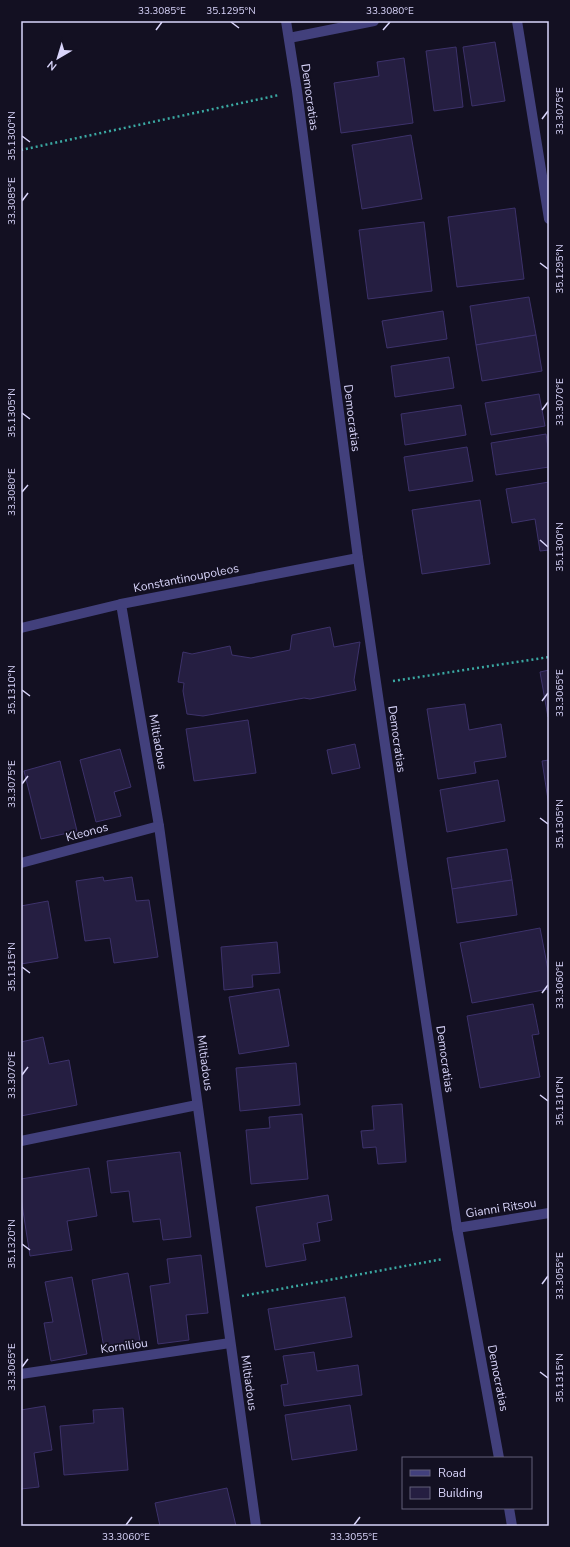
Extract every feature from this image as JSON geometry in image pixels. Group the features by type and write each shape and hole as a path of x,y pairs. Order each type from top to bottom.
{"street":[{"name":"Democratias","path":"286,21 297,91 358,558 376,683 457,1228 499,1457"},
{"path":"289,38 374,21"},
{"path":"517,21 549,218"},
{"name":"Konstantinoupoleos","path":"21,628 121,604 358,558"},
{"name":"Miltiadous","path":"121,604 159,826 256,1526"},
{"name":"Kleonos","path":"21,863 159,826"},
{"path":"21,1141 197,1105"},
{"name":"Gianni Ritsou","path":"457,1228 549,1213"},
{"name":"Korniliou","path":"21,1374 230,1343"},
{"path":"509,1509 512,1526"}],"path":[{"path":"21,150 297,91"},
{"path":"376,683 549,657"},
{"path":"224,1299 462,1256"}],"building":[{"path":"495,42 505,101 472,106 463,47"},
{"path":"456,47 463,107 434,111 426,51"},
{"path":"404,58 413,123 341,133 334,83 379,76 377,62"},
{"path":"411,135 422,199 362,209 352,145"},
{"path":"515,208 524,279 457,287 448,217"},
{"path":"424,222 432,291 368,299 359,230"},
{"path":"529,297 536,335 476,345 470,306"},
{"path":"443,311 447,339 387,348 382,321"},
{"path":"536,335 542,371 482,381 476,345"},
{"path":"449,357 454,388 395,397 391,366"},
{"path":"539,394 545,426 491,435 485,403"},
{"path":"461,405 466,435 405,445 401,414"},
{"path":"546,434 549,467 496,475 491,443"},
{"path":"467,447 473,481 409,491 404,457"},
{"path":"549,482 549,550 540,551 535,519 512,523 506,489"},
{"path":"480,500 490,564 422,574 412,510"},
{"path":"330,627 334,647 360,642 354,680 356,690 203,716 187,714 183,691 184,683 178,682 183,652 192,654 230,646 232,655 251,658 290,650 292,635"},
{"path":"549,670 549,717 548,717 540,672"},
{"path":"465,704 469,730 501,724 506,757 474,762 476,773 438,779 427,709"},
{"path":"248,720 256,773 194,781 186,729"},
{"path":"355,744 360,768 332,774 327,750"},
{"path":"120,749 131,787 114,792 121,816 96,822 80,760"},
{"path":"549,760 549,806 542,761"},
{"path":"60,761 77,831 41,839 24,771"},
{"path":"498,780 505,821 447,832 440,790"},
{"path":"507,849 512,880 452,889 447,858"},
{"path":"103,877 104,881 132,877 136,901 149,900 158,957 114,963 110,938 85,941 76,881"},
{"path":"512,880 517,915 457,923 452,889"},
{"path":"48,901 58,958 21,964 21,906"},
{"path":"540,928 549,975 549,989 472,1003 460,943"},
{"path":"277,942 280,973 252,975 253,987 224,990 221,947"},
{"path":"279,989 289,1046 239,1054 229,997"},
{"path":"533,1004 539,1034 532,1035 540,1077 480,1088 467,1016"},
{"path":"43,1037 49,1064 69,1060 77,1105 21,1116 21,1042"},
{"path":"296,1063 300,1105 240,1111 236,1068"},
{"path":"402,1104 406,1162 378,1164 376,1147 363,1148 361,1131 374,1130 372,1106"},
{"path":"302,1114 308,1179 251,1184 246,1130 270,1128 269,1117"},
{"path":"180,1152 191,1237 163,1240 160,1219 133,1222 129,1191 111,1193 107,1161"},
{"path":"89,1168 97,1216 67,1221 72,1250 30,1256 21,1198 21,1179"},
{"path":"328,1195 332,1220 317,1223 320,1241 303,1244 306,1260 266,1267 256,1207"},
{"path":"201,1255 208,1313 186,1315 189,1340 158,1344 150,1286 170,1283 167,1259"},
{"path":"128,1273 140,1341 104,1348 92,1280"},
{"path":"72,1277 87,1354 51,1361 44,1323 53,1322 45,1282"},
{"path":"345,1297 352,1337 275,1350 268,1309"},
{"path":"314,1352 317,1371 358,1365 362,1395 284,1406 281,1385 288,1384 283,1356"},
{"path":"350,1405 357,1450 292,1460 285,1415"},
{"path":"45,1406 52,1450 34,1453 39,1487 21,1489 21,1410"},
{"path":"123,1408 128,1470 64,1475 60,1426 94,1423 93,1410"},
{"path":"227,1488 236,1526 160,1526 155,1503"}]}
